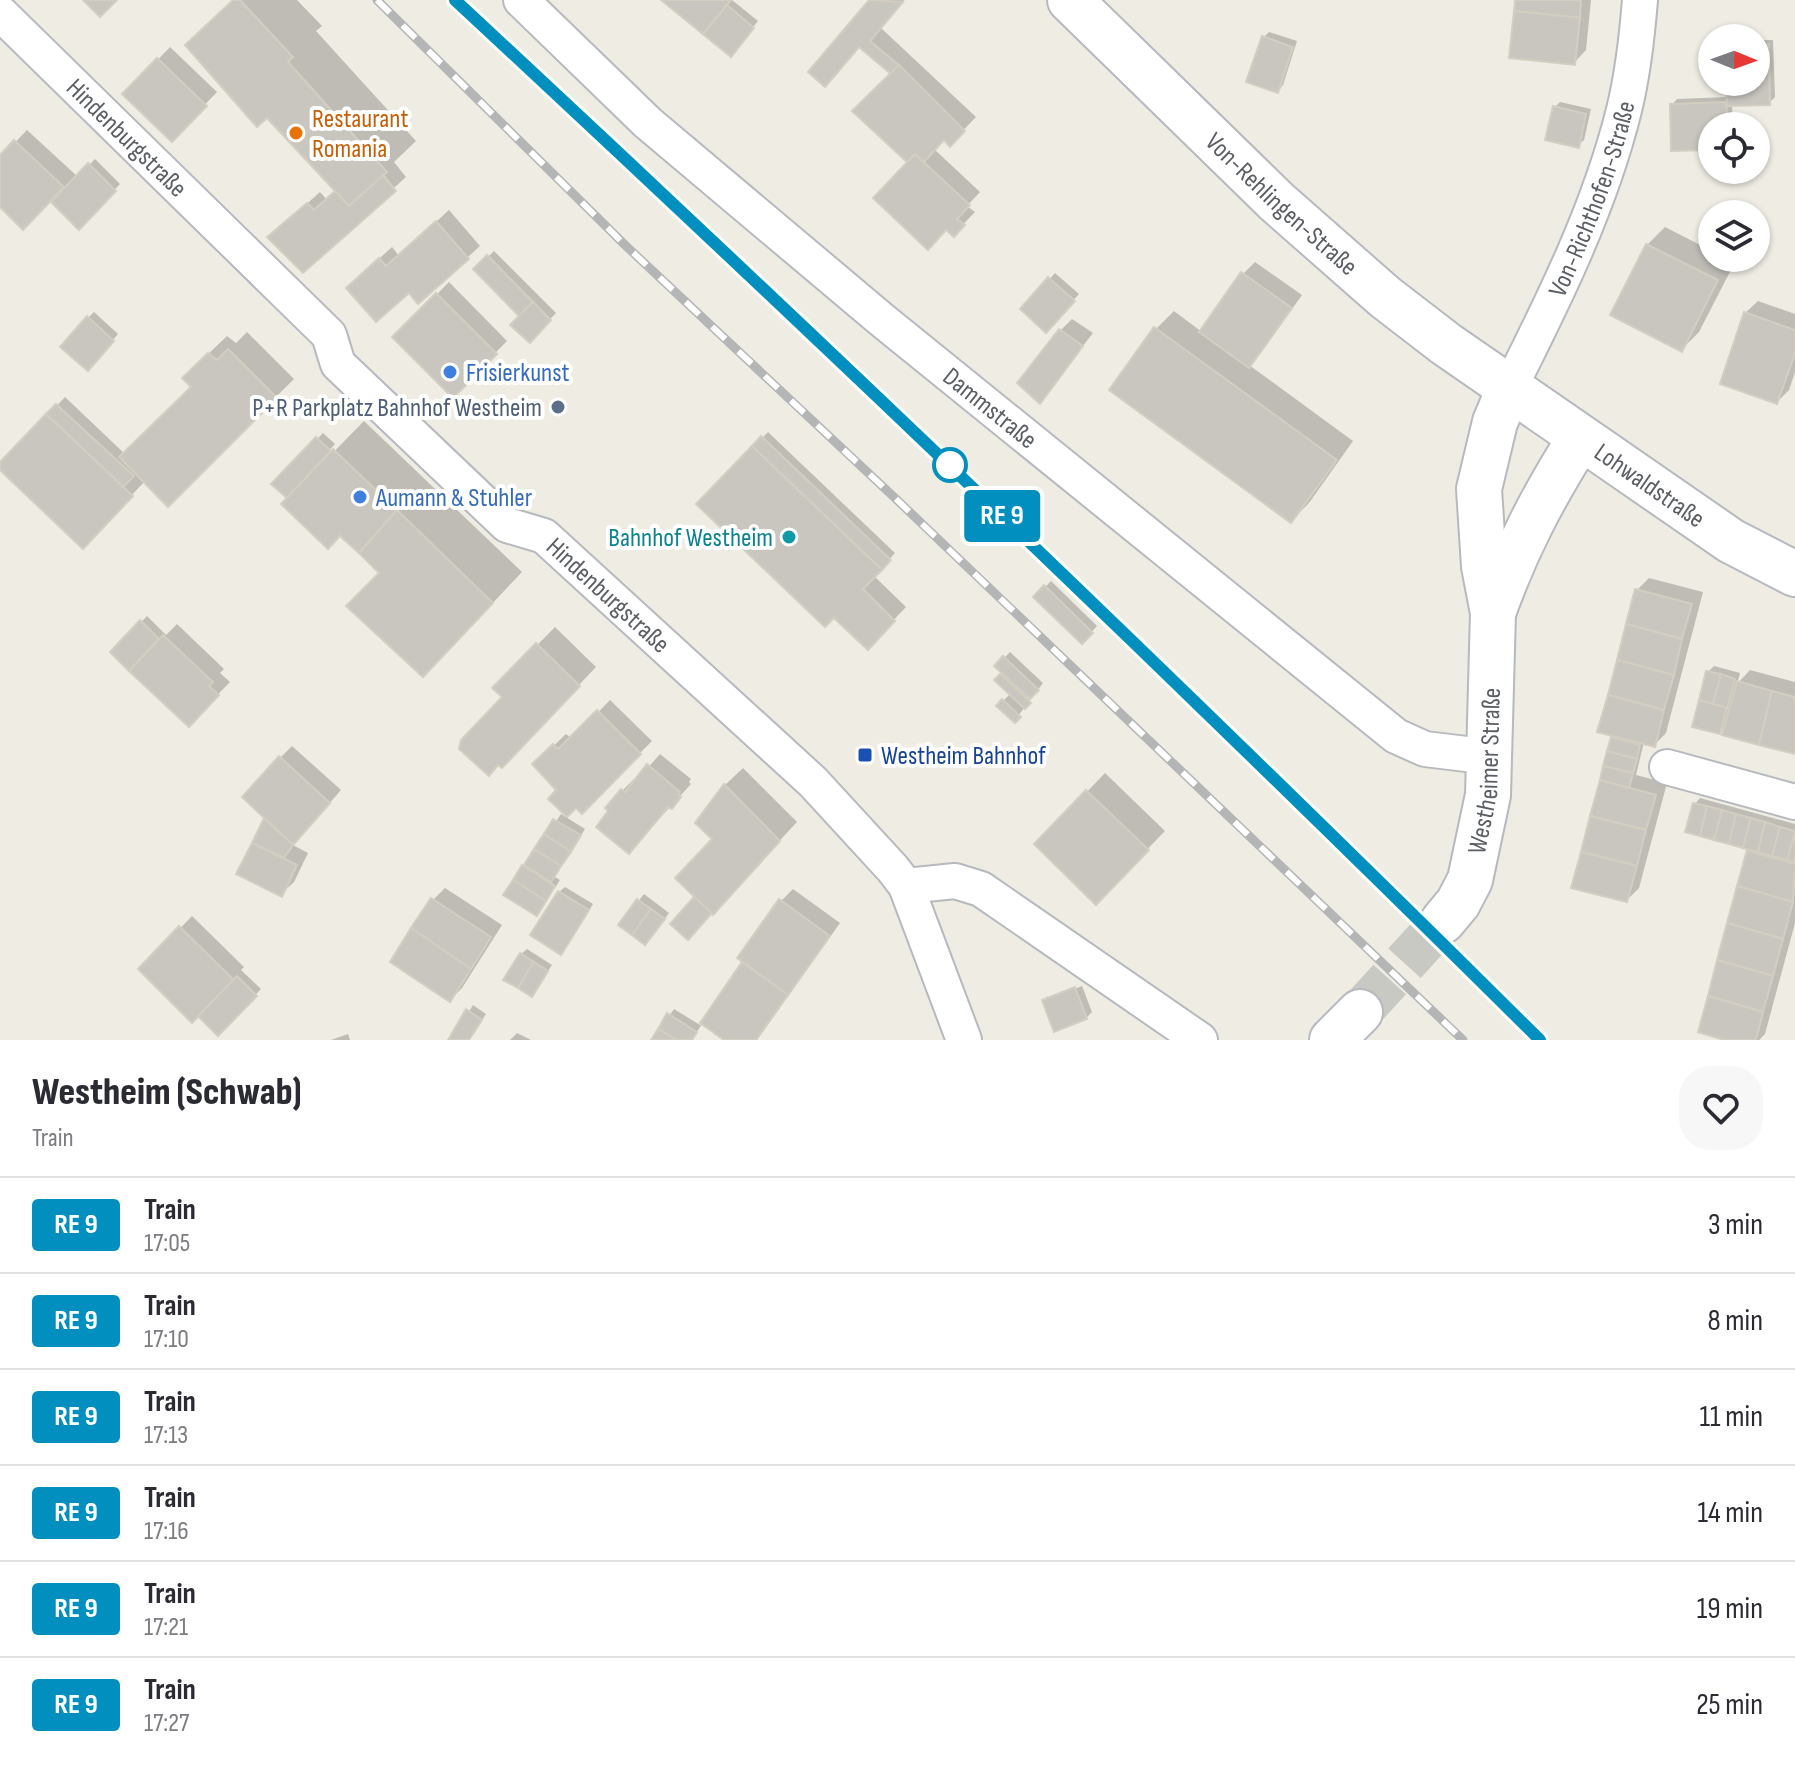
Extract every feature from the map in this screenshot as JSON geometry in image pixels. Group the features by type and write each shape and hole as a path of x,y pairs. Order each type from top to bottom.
{"street":[{"name":"Dammstraße","path":"521,0 648,123 847,291 1396,736 1425,749 1491,757"},
{"name":"Von-Rehlingen-Straße","path":"1070,0 1332,253 1446,344 1509,389"},
{"name":"Von-Richthofen-Straße","path":"1509,389 1562,279 1608,162 1630,81 1640,0"},
{"name":"Hindenburgstraße","path":"0,13 329,335 338,364 507,525 544,536 813,782 906,886 964,1040"},
{"name":"Westheimer Straße","path":"1443,921 1458,903 1470,880 1488,795 1493,613 1484,566 1479,489 1495,422 1509,389"},
{"name":"Lohwaldstraße","path":"1509,389 1731,541 1795,574"},
{"name":"Westheimer Straße","path":"1493,613 1519,544 1580,438"},
{"path":"1667,767 1795,802"},
{"path":"906,886 955,881 981,889 1200,1040"}],"building":[{"path":"83,0 117,0 100,17"},
{"path":"233,0 240,0 293,57 288,62 387,172 349,206 267,118 257,127 185,45"},
{"path":"661,0 731,0 703,34"},
{"path":"869,0 903,2 870,41 899,65 891,74 859,47 825,87 808,72"},
{"path":"1515,0 1581,0 1580,18 1514,11"},
{"path":"727,5 754,28 731,57 703,34"},
{"path":"1514,11 1580,18 1575,65 1509,58"},
{"path":"1262,36 1293,47 1278,93 1246,82"},
{"path":"157,58 207,106 172,142 122,94"},
{"path":"899,65 965,131 950,147 944,140 924,162 915,154 907,162 852,111"},
{"path":"1727,96 1770,96 1770,105 1727,106"},
{"path":"1726,102 1727,112 1698,112 1698,150 1671,151 1670,104"},
{"path":"1553,106 1586,114 1579,148 1545,140"},
{"path":"14,140 64,187 23,230 0,207 0,155"},
{"path":"915,154 970,205 957,219 965,225 954,237 946,230 928,250 873,198"},
{"path":"88,163 116,191 79,230 51,202"},
{"path":"383,175 396,191 303,273 267,237 307,203 314,210 335,191 349,206"},
{"path":"436,221 469,259 418,304 409,293 376,322 346,288 379,258 386,266"},
{"path":"1646,244 1718,280 1682,352 1610,315"},
{"path":"487,255 533,302 519,316 473,269"},
{"path":"1241,272 1292,308 1249,368 1199,332"},
{"path":"1048,277 1075,301 1046,333 1020,309"},
{"path":"436,293 497,354 453,398 392,337"},
{"path":"533,302 551,320 530,343 510,325"},
{"path":"1744,312 1795,330 1795,353 1777,404 1720,384"},
{"path":"87,316 114,341 88,371 60,347"},
{"path":"1154,327 1337,460 1291,523 1109,390"},
{"path":"1059,329 1083,346 1040,404 1017,383"},
{"path":"228,349 277,398 168,507 119,457 191,387 182,378 208,353 217,360"},
{"path":"56,404 134,476 123,487 46,414"},
{"path":"46,414 133,496 83,549 0,470 0,462"},
{"path":"761,436 891,560 882,570 752,446"},
{"path":"316,437 331,451 287,498 271,484"},
{"name":"Bahnhof Westheim","path":"752,446 882,570 863,589 895,621 868,650 834,618 825,627 696,504"},
{"path":"333,449 397,510 359,553 340,536 328,549 281,504"},
{"path":"397,510 493,603 423,677 346,606 379,573 359,553"},
{"path":"1044,585 1093,633 1082,644 1033,597"},
{"path":"1635,589 1692,604 1682,639 1626,624"},
{"path":"140,620 159,639 129,671 110,652"},
{"path":"1626,624 1682,639 1674,675 1617,660"},
{"path":"163,635 213,682 209,686 219,695 189,727 129,671"},
{"path":"536,643 580,686 502,768 498,765 489,776 459,749 461,740 502,697 492,688"},
{"path":"1003,656 1039,690 1030,699 994,666"},
{"path":"1617,660 1674,675 1664,710 1608,695"},
{"path":"1706,671 1721,674 1713,704 1699,700"},
{"path":"1000,674 1031,703 1025,709 994,680"},
{"path":"1721,674 1735,679 1727,708 1713,704"},
{"path":"1737,681 1772,691 1759,745 1722,735"},
{"path":"1772,691 1795,697 1795,754 1759,745"},
{"path":"1608,695 1664,710 1655,747 1597,732"},
{"path":"1002,699 1021,717 1015,723 996,706"},
{"path":"1699,700 1727,708 1720,734 1692,727"},
{"path":"597,710 641,754 582,814 576,808 567,817 548,799 556,790 532,764 553,744 558,749"},
{"path":"1611,737 1640,745 1637,759 1607,751"},
{"path":"1607,751 1637,759 1633,773 1603,766"},
{"path":"279,756 330,803 293,845 242,797"},
{"path":"647,764 680,792 678,795 681,797 672,809 668,807 629,854 596,827 608,811 605,808 621,789 625,792"},
{"path":"1603,766 1633,773 1629,788 1600,780"},
{"path":"1600,780 1656,795 1646,830 1590,816"},
{"path":"724,784 780,841 713,915 675,878 712,839 695,823"},
{"path":"1086,790 1149,850 1096,905 1034,844"},
{"path":"1693,803 1707,806 1700,836 1685,832"},
{"path":"1707,806 1722,810 1714,840 1700,836"},
{"path":"1722,810 1736,814 1729,844 1714,840"},
{"path":"1736,814 1751,818 1743,848 1729,844"},
{"path":"1590,816 1646,830 1637,866 1581,852"},
{"path":"264,818 293,845 284,858 252,843"},
{"path":"1751,818 1765,822 1758,852 1743,848"},
{"path":"553,819 581,835 571,852 544,834"},
{"path":"1765,822 1780,827 1772,856 1758,852"},
{"path":"1780,827 1795,831 1787,860 1772,856"},
{"path":"1795,831 1795,862 1787,860"},
{"path":"544,834 571,852 561,866 534,849"},
{"path":"252,843 297,865 282,897 236,874"},
{"path":"534,849 561,866 551,882 524,865"},
{"path":"1747,850 1795,864 1793,902 1737,886"},
{"path":"1581,852 1637,866 1627,902 1571,888"},
{"path":"522,865 555,886 546,901 513,880"},
{"path":"513,880 546,901 537,916 503,895"},
{"path":"1737,886 1793,902 1783,939 1727,923"},
{"path":"558,891 589,910 561,955 530,935"},
{"path":"694,897 712,913 688,940 670,924"},
{"path":"431,898 491,937 471,969 411,928"},
{"path":"637,899 651,909 632,935 618,925"},
{"path":"779,899 830,936 788,995 737,958"},
{"path":"651,909 665,919 645,945 632,935"},
{"path":"1727,923 1783,939 1773,976 1717,960"},
{"path":"179,926 234,980 192,1023 138,969"},
{"path":"411,928 471,969 450,1002 390,962"},
{"path":"520,953 534,962 518,988 503,980"},
{"path":"1717,960 1773,976 1763,1012 1708,996"},
{"path":"534,962 548,971 532,997 518,988"},
{"path":"742,962 788,995 756,1040 724,1040 700,1023"},
{"path":"237,976 257,996 218,1036 198,1016"},
{"path":"1075,987 1087,1019 1054,1032 1042,1000"},
{"path":"1708,996 1763,1012 1756,1040 1724,1040 1698,1032"},
{"path":"466,1009 482,1020 469,1040 448,1040"},
{"path":"667,1013 697,1032 692,1040 677,1040 658,1029"},
{"path":"658,1029 677,1040 651,1040"}],"tunnel":[{"path":"1360,1012 1443,921"}],"railway":[{"path":"377,0 625,245 1463,1040"},
{"path":"455,0 1001,516 1540,1040"}],"train":[{"path":"455,0 935,450 1262,765 1540,1040"}],"place":[{"name":"Restaurant Romania","path":"296,133"},
{"name":"Frisierkunst","path":"450,372"},
{"name":"P+R Parkplatz Bahnhof Westheim","path":"558,407"},
{"name":"Aumann & Stuhler","path":"360,497"},
{"name":"Bahnhof Westheim","path":"789,537"},
{"name":"Westheim Bahnhof","path":"865,755"}]}
